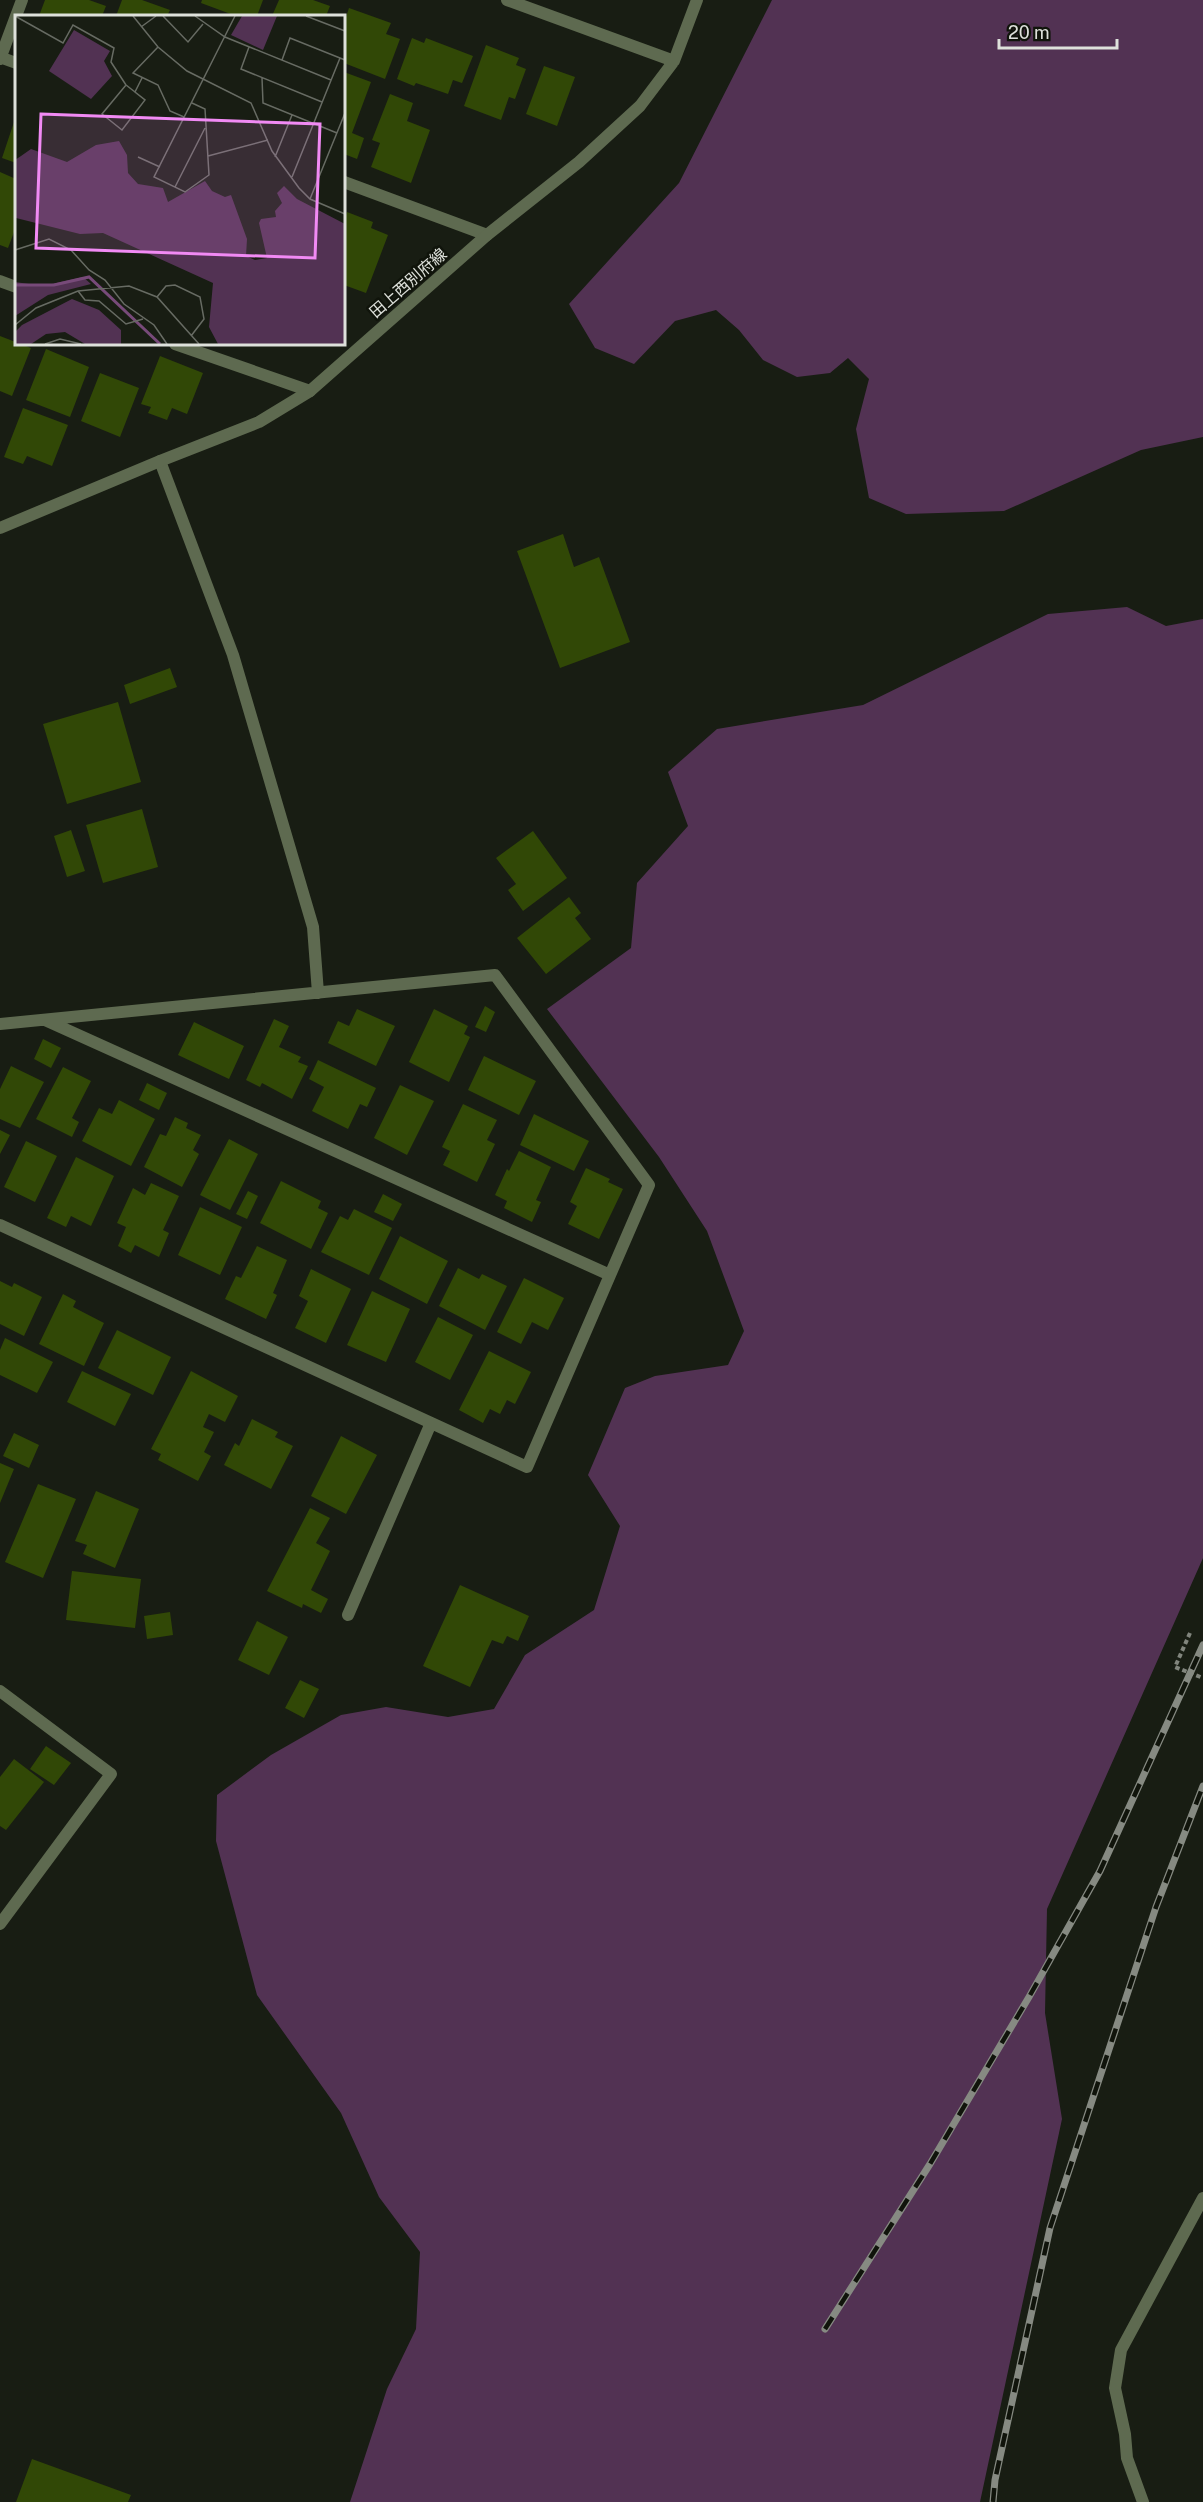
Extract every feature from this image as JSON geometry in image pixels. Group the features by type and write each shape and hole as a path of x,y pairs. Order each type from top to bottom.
{"street":[{"path":"16,15 22,0"},
{"path":"507,0 674,61"},
{"name":"田上西別府線","path":"0,528 260,422 310,392 487,235 579,162 640,106 674,61 697,0"},
{"path":"15,18 0,58 15,63"},
{"path":"345,182 487,235"},
{"path":"0,281 15,287"},
{"path":"178,345 310,392"},
{"path":"160,461 240,678 313,927 318,993"},
{"path":"0,1024 495,975 649,1185 527,1467 0,1225"},
{"path":"45,1020 610,1275"},
{"path":"348,1615 431,1423"},
{"path":"0,1691 111,1774 0,1924"},
{"path":"1143,2502 1127,2458 1125,2434 1115,2388 1120,2349 1203,2198"}],"path":[{"path":"1190,1633 1175,1667 1203,1678"}],"shaded area":[{"path":"772,0 1203,0 1203,437 1141,450 1004,511 906,514 869,498 856,429 869,379 848,358 830,373 797,377 763,360 739,330 716,310 675,321 634,364 595,348 569,304 679,183"},
{"path":"1127,607 1166,626 1203,619 1203,1558 1047,1909 1045,2013 1062,2119 980,2502 350,2502 387,2389 416,2329 420,2252 379,2197 341,2113 257,1995 216,1841 217,1795 271,1755 341,1715 386,1707 448,1717 494,1709 525,1655 594,1610 620,1526 588,1475 625,1388 655,1376 728,1365 744,1331 707,1231 659,1157 547,1009 631,948 637,883 688,826 668,772 717,729 863,705 1048,614"}],"building":[{"path":"45,0 89,0 106,6 102,15 39,15"},
{"path":"122,0 142,0 170,10 168,15 116,15"},
{"path":"202,0 263,0 257,15 233,15 201,3"},
{"path":"279,0 313,0 330,6 326,15 272,15"},
{"path":"349,8 391,23 386,34 400,39 385,79 345,63 345,20"},
{"path":"412,38 424,43 426,38 473,56 462,83 453,80 448,94 416,83 414,86 397,79"},
{"path":"486,45 519,58 516,65 526,69 515,99 509,97 501,120 464,106"},
{"path":"544,66 575,77 557,126 526,114"},
{"path":"345,72 371,82 352,133 364,138 357,159 345,154"},
{"path":"390,94 413,103 407,121 430,130 411,183 371,167 380,143 372,140"},
{"path":"15,119 15,163 2,158"},
{"path":"0,172 15,179 15,230 8,248 0,245"},
{"path":"347,212 373,222 371,228 388,235 366,293 345,285 345,219"},
{"path":"0,336 15,342 15,345 31,348 12,396 0,391"},
{"path":"46,349 89,367 70,417 26,400"},
{"path":"160,356 203,373 187,414 172,408 167,420 148,413 151,407 141,404"},
{"path":"100,373 139,388 120,437 81,421"},
{"path":"23,408 68,425 52,466 27,456 23,464 4,457"},
{"path":"563,534 574,567 599,557 630,642 560,668 517,551"},
{"path":"170,668 177,687 130,704 124,685"},
{"path":"118,702 141,782 67,804 43,724"},
{"path":"142,809 158,867 103,883 86,825"},
{"path":"71,830 85,871 67,877 54,836"},
{"path":"533,831 567,878 523,911 508,890 516,884 496,858"},
{"path":"569,897 581,913 575,918 591,939 546,974 517,938"},
{"path":"485,1006 495,1012 486,1032 475,1027"},
{"path":"357,1009 395,1026 376,1066 328,1043 338,1021 349,1026"},
{"path":"434,1009 468,1026 464,1034 470,1037 449,1082 409,1062"},
{"path":"274,1019 289,1026 279,1047 301,1057 298,1062 308,1066 292,1099 262,1083 260,1087 246,1080"},
{"path":"194,1022 244,1046 229,1079 178,1055"},
{"path":"43,1039 61,1048 51,1068 34,1059"},
{"path":"484,1056 536,1081 519,1115 468,1090"},
{"path":"318,1060 376,1088 367,1107 360,1104 348,1129 312,1111 324,1087 309,1079"},
{"path":"11,1066 44,1082 20,1128 0,1119 0,1089"},
{"path":"63,1067 91,1081 72,1118 79,1122 72,1137 36,1119"},
{"path":"147,1083 167,1093 159,1110 139,1100"},
{"path":"400,1085 434,1101 407,1155 374,1138"},
{"path":"119,1100 155,1119 131,1166 82,1141 99,1108 112,1114"},
{"path":"463,1104 497,1120 487,1140 495,1144 477,1182 443,1165 450,1151 442,1147"},
{"path":"534,1114 589,1141 574,1171 520,1145"},
{"path":"175,1117 188,1123 186,1128 201,1135 193,1150 199,1154 182,1187 144,1167 160,1134 166,1136"},
{"path":"0,1130 10,1135 0,1154"},
{"path":"229,1139 258,1154 230,1210 200,1195"},
{"path":"26,1141 57,1156 35,1202 4,1187"},
{"path":"519,1151 551,1167 536,1200 541,1202 532,1222 504,1208 507,1201 495,1195 507,1169 509,1171"},
{"path":"76,1157 114,1176 91,1226 71,1216 66,1227 47,1218"},
{"path":"586,1168 610,1179 608,1182 623,1189 599,1239 568,1224 577,1206 570,1202"},
{"path":"281,1181 321,1201 318,1208 328,1213 311,1249 260,1223"},
{"path":"151,1183 179,1196 163,1230 169,1233 159,1257 135,1245 131,1253 118,1246 126,1227 117,1223 133,1188 145,1195"},
{"path":"248,1191 258,1196 247,1219 236,1214"},
{"path":"383,1194 402,1204 393,1221 374,1212"},
{"path":"200,1207 242,1227 220,1275 178,1255"},
{"path":"354,1209 392,1228 369,1275 321,1252 340,1216 348,1220"},
{"path":"400,1236 448,1261 427,1304 379,1279"},
{"path":"257,1246 287,1260 273,1293 277,1295 266,1319 225,1299 236,1276 241,1278"},
{"path":"458,1268 479,1279 482,1274 507,1286 485,1330 439,1306"},
{"path":"311,1269 351,1289 326,1343 295,1328 308,1301 299,1296"},
{"path":"524,1278 564,1298 548,1330 532,1322 521,1344 497,1332"},
{"path":"0,1281 12,1287 14,1283 42,1297 24,1336 0,1324"},
{"path":"372,1291 410,1309 386,1362 347,1345"},
{"path":"63,1294 76,1301 73,1307 104,1323 84,1366 39,1344"},
{"path":"438,1317 473,1335 450,1380 415,1362"},
{"path":"117,1330 171,1357 153,1395 98,1368"},
{"path":"5,1338 53,1362 37,1393 0,1375 0,1350"},
{"path":"489,1351 531,1372 515,1404 507,1400 500,1414 490,1409 483,1423 459,1410"},
{"path":"82,1371 131,1394 115,1426 67,1402"},
{"path":"191,1371 238,1396 225,1422 209,1414 203,1427 214,1432 204,1452 211,1456 198,1481 158,1460 161,1454 151,1449"},
{"path":"252,1419 278,1432 275,1437 293,1446 271,1489 224,1465 235,1443 239,1446"},
{"path":"14,1433 39,1445 29,1468 3,1456"},
{"path":"341,1436 377,1455 346,1514 311,1496"},
{"path":"0,1463 14,1469 0,1503"},
{"path":"38,1484 76,1499 43,1578 5,1562"},
{"path":"96,1491 139,1509 115,1568 83,1554 87,1545 75,1541"},
{"path":"310,1508 330,1518 316,1543 330,1551 311,1590 328,1599 321,1613 303,1604 302,1608 267,1591"},
{"path":"72,1571 141,1579 135,1628 66,1620"},
{"path":"460,1585 529,1616 518,1641 507,1636 503,1644 492,1640 470,1687 423,1666"},
{"path":"170,1612 173,1635 147,1639 144,1616"},
{"path":"257,1621 288,1637 269,1675 238,1660"},
{"path":"300,1680 319,1689 304,1718 285,1708"},
{"path":"46,1746 71,1763 54,1785 30,1769"},
{"path":"14,1759 44,1782 6,1830 0,1826 0,1777"},
{"path":"32,2459 131,2495 128,2502 16,2502"}],"railway":[{"path":"825,2329 930,2164 1029,1997 1100,1871 1203,1645"},
{"path":"993,2502 995,2480 1050,2228 1156,1907 1203,1786"}]}
